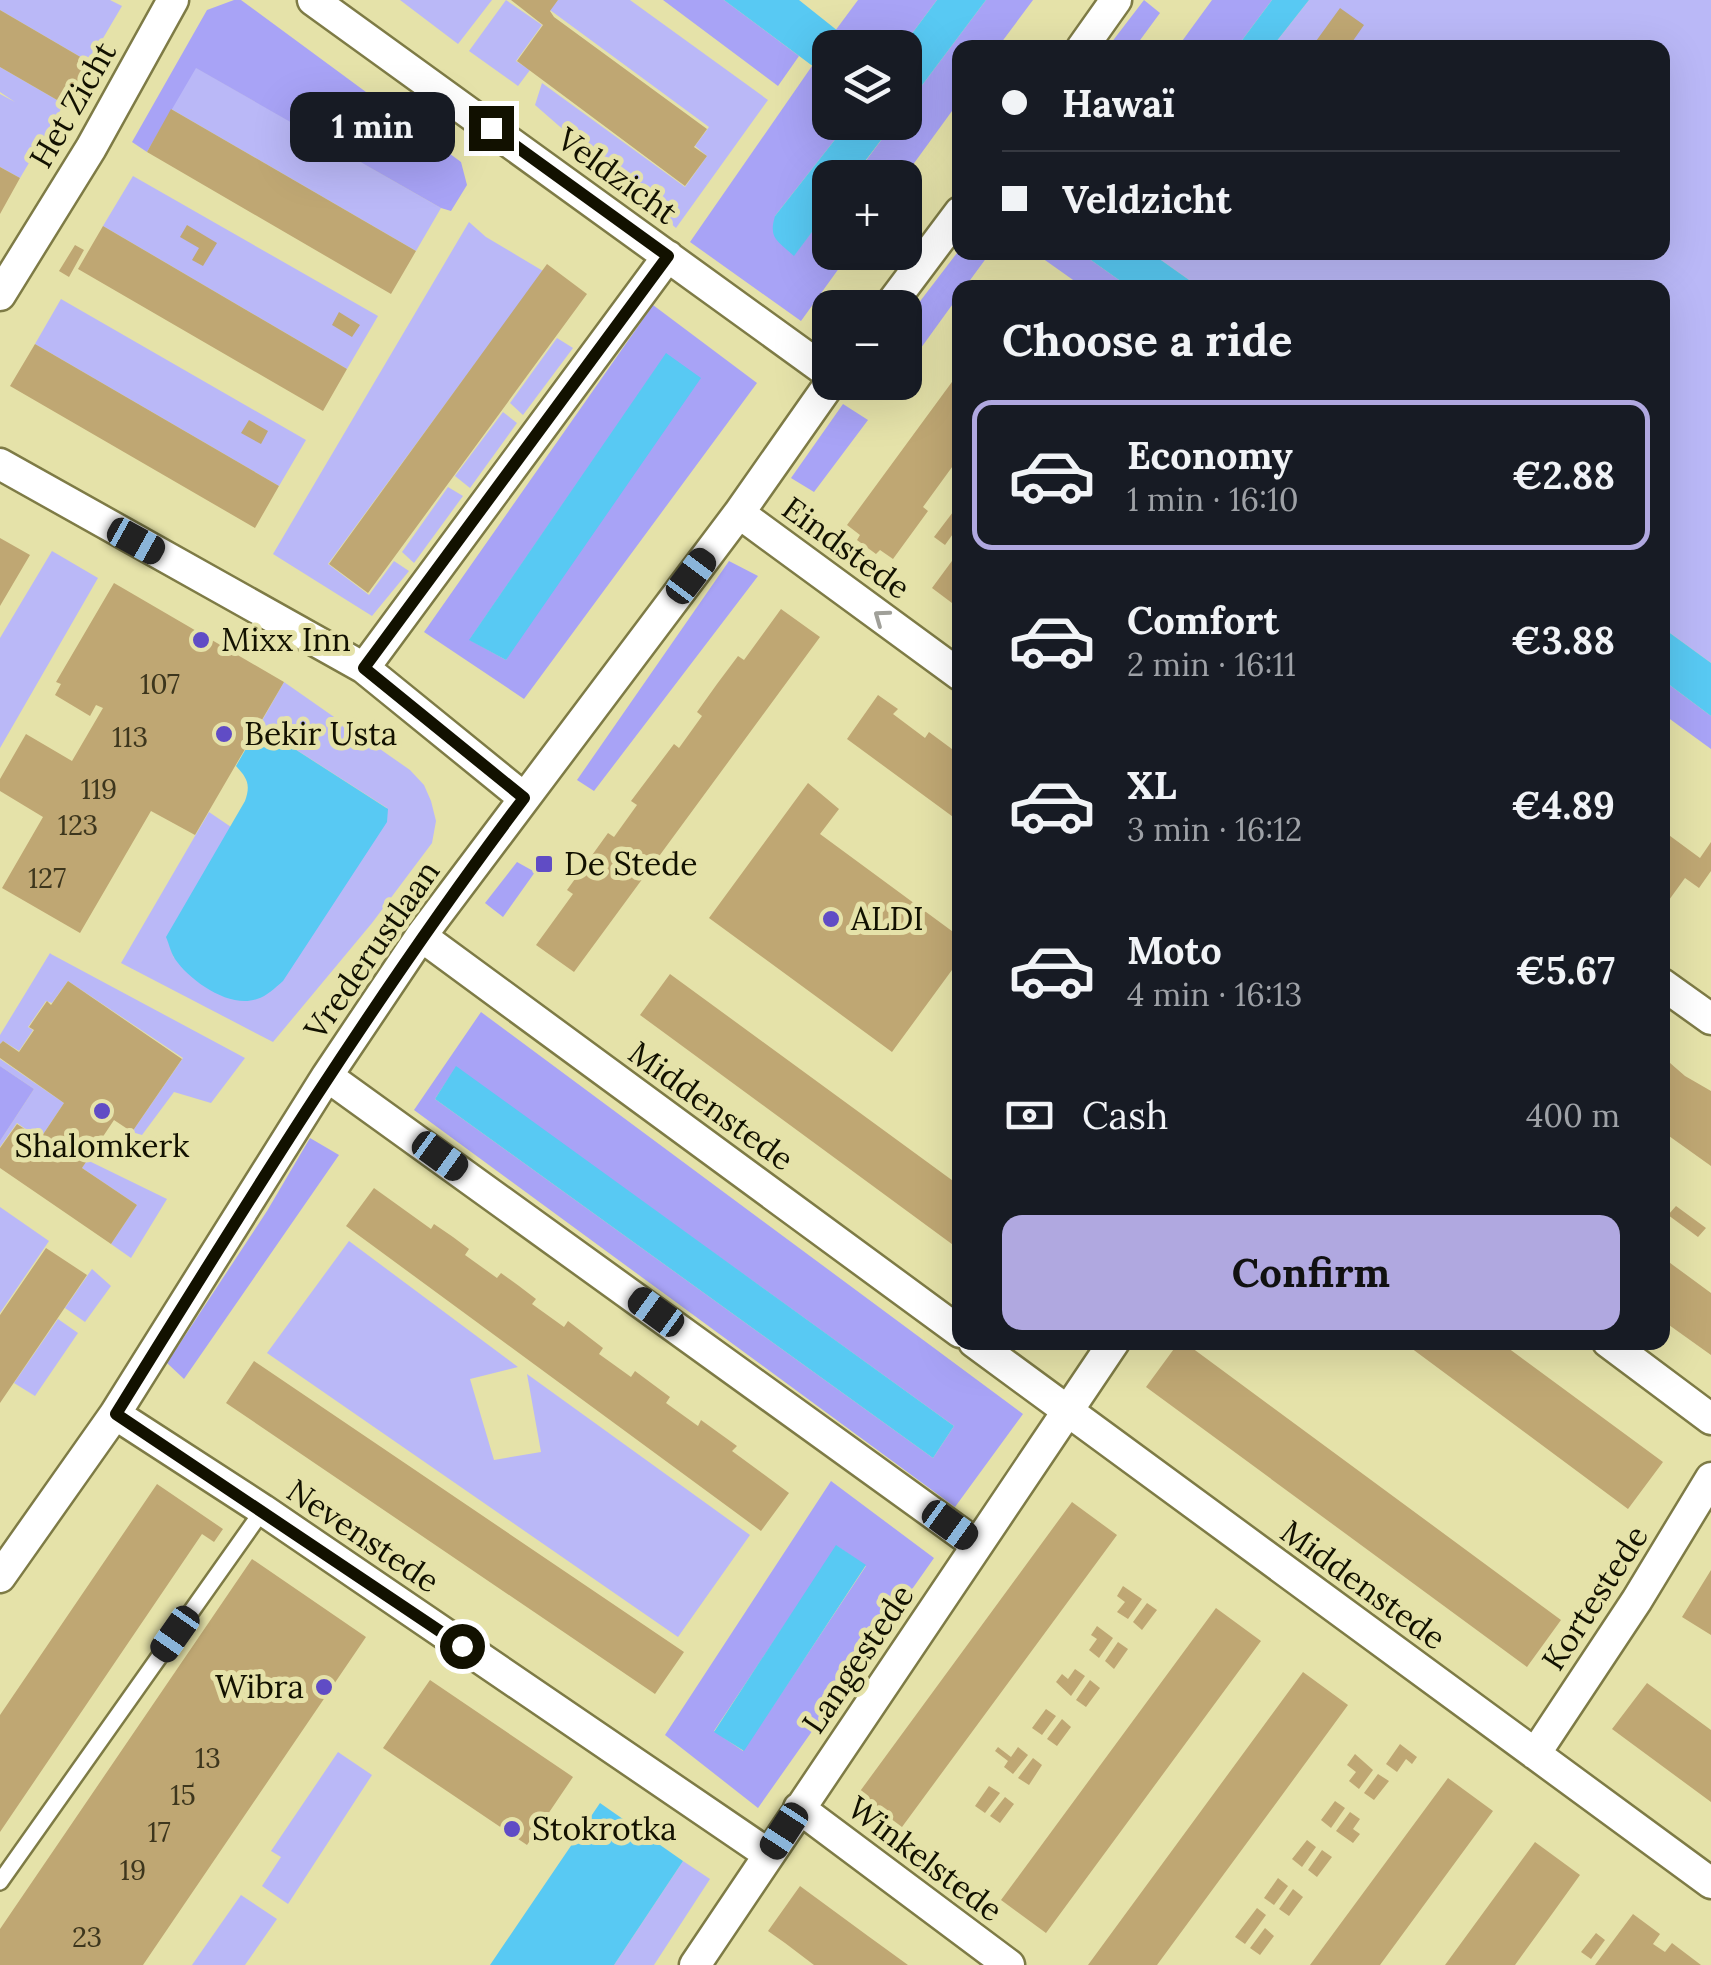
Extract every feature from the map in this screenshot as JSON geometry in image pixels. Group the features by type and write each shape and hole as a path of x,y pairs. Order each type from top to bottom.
{"street":[{"name":"Het Zicht","path":"0,295 91,148 174,0"},
{"name":"Veldzicht","path":"313,0 812,361"},
{"path":"1088,40 1116,0"},
{"path":"902,290 952,223"},
{"path":"364,668 668,256"},
{"name":"Vrederustlaan","path":"0,1578 116,1414 327,1076 421,936 818,400"},
{"path":"0,464 364,668 524,798"},
{"name":"Eindstede","path":"738,512 952,669"},
{"name":"Middenstede","path":"421,936 952,1326"},
{"path":"1670,990 1711,1019"},
{"path":"327,1076 977,1545"},
{"name":"Middenstede","path":"985,1350 1711,1884"},
{"name":"Langestede","path":"695,1965 1109,1350"},
{"path":"1619,1350 1711,1419"},
{"name":"Nevenstede","path":"116,1414 768,1854"},
{"name":"Kortestede","path":"1535,1754 1637,1600 1711,1478"},
{"name":"Winkelstede","path":"799,1808 1009,1965"}],"lane":[{"path":"0,1882 263,1510"}],"shaded area":[{"path":"0,0 110,0 122,6 89,62 0,10"},
{"path":"241,0 461,162 467,185 451,211 196,68 147,152 132,142 207,10"},
{"path":"400,0 492,0 458,44"},
{"path":"506,0 542,25 516,61 530,70 518,86 469,51"},
{"path":"558,0 630,0 768,100 676,228 535,105 542,83 685,187 707,156 695,146 709,127 550,10"},
{"path":"663,0 724,0 799,56 778,86"},
{"path":"724,0 799,0 837,30 812,30 812,66"},
{"path":"858,0 937,0 915,30 836,30"},
{"path":"937,0 986,0 956,40 952,40 922,85 922,30 915,30"},
{"path":"986,0 1033,0 1003,40 956,40"},
{"path":"1144,0 1160,13 1140,40 1113,40"},
{"path":"1212,0 1272,0 1242,40 1183,40"},
{"path":"1272,0 1309,0 1278,40 1242,40"},
{"path":"1309,0 1711,0 1711,663 1670,633 1670,280 1189,280 1161,260 1670,260 1670,40 1278,40"},
{"path":"952,45 952,111 916,160 866,160 881,140 922,140 922,85"},
{"path":"812,66 812,140 835,140 819,160 812,160 812,169 775,216 794,255 812,232 812,270 838,270 823,290 812,290 812,306 801,321 690,242"},
{"path":"0,67 64,104 20,178 0,167 0,94 15,102 0,92"},
{"path":"195,67 441,208 416,251 171,109"},
{"path":"835,140 881,140 866,160 819,160"},
{"path":"812,169 812,232 794,256 774,235 775,216"},
{"path":"133,176 378,316 347,369 103,226"},
{"path":"469,222 486,237 543,271 328,564 369,595 394,561 409,571 372,616 273,554"},
{"path":"952,259 985,260 970,280 952,280 952,305 922,347 922,299"},
{"path":"1045,260 1091,260 1119,280 1073,280"},
{"path":"1091,260 1161,260 1189,280 1119,280"},
{"path":"61,299 306,440 279,486 35,344"},
{"path":"653,305 757,383 524,699 424,632","holes":["666,354 506,660 470,639"]},
{"path":"557,338 573,348 523,415 510,403"},
{"path":"666,353 701,378 506,660 469,640"},
{"path":"843,404 868,420 814,492 791,478"},
{"path":"503,412 517,423 470,488 455,476"},
{"path":"448,487 463,496 414,563 402,552"},
{"path":"52,551 98,578 0,748 0,638"},
{"path":"729,561 758,576 594,791 577,780"},
{"path":"1670,633 1711,663 1711,716 1670,685"},
{"path":"284,682 410,770 424,785 436,821 432,843 372,923 273,1042 121,963 209,812 231,827 167,938 174,958 387,808 259,726"},
{"path":"1670,685 1711,716 1711,749 1670,719"},
{"path":"259,726 388,809 387,822 283,981 264,996 246,1001 223,997 190,976 175,959 166,937 245,801 247,782 236,766"},
{"path":"517,862 535,872 503,917 485,903"},
{"path":"50,953 245,1058 211,1103 174,1092 142,1135 132,1132 183,1058 68,981 52,1003 46,1001 28,1027 33,1030 19,1051 3,1041 0,1044 0,1035"},
{"path":"481,1012 1023,1414 955,1507 414,1110","holes":["456,1067 954,1426 933,1458 435,1099"]},
{"path":"0,1059 64,1103 40,1139 17,1123 0,1147 0,1141 34,1089 0,1066"},
{"path":"0,1066 34,1089 0,1141"},
{"path":"456,1066 954,1426 933,1458 435,1099"},
{"path":"310,1138 339,1155 184,1379 167,1363"},
{"path":"87,1160 167,1199 131,1258 111,1244 137,1205 82,1168"},
{"path":"0,1207 49,1241 0,1313"},
{"path":"349,1241 518,1367 470,1379 494,1460 541,1452 527,1374 750,1535 678,1637 267,1353"},
{"path":"92,1269 111,1286 85,1322 65,1308"},
{"path":"58,1319 78,1333 35,1396 14,1383"},
{"path":"831,1481 934,1558 758,1808 665,1735","holes":["837,1546 866,1566 743,1751 714,1731"]},
{"path":"836,1545 866,1565 744,1751 714,1732"},
{"path":"338,1752 372,1775 288,1904 262,1886 281,1857 271,1851"},
{"path":"600,1803 683,1861 614,1965 490,1965"},
{"path":"683,1861 710,1879 654,1965 614,1965"},
{"path":"241,1895 277,1919 245,1965 192,1965"}],"building":[{"path":"511,0 558,0 550,11 554,17 707,129 694,147 707,156 685,186 517,61 543,25"},
{"path":"1340,8 1364,25 1354,40 1317,40"},
{"path":"0,10 89,62 64,104 0,67"},
{"path":"171,109 416,251 391,294 147,152"},
{"path":"0,167 20,178 0,214"},
{"path":"187,225 217,243 203,266 192,260 199,248 180,237"},
{"path":"103,226 347,369 323,411 78,269"},
{"path":"75,245 84,250 69,277 59,271"},
{"path":"547,264 587,294 368,593 329,564"},
{"path":"339,312 360,325 352,337 332,325"},
{"path":"35,344 279,486 255,528 10,386"},
{"path":"952,382 952,467 923,507 928,511 893,559 880,550 876,554 857,540 860,535 847,525"},
{"path":"249,420 268,431 261,444 241,433"},
{"path":"952,513 952,535 945,545 934,537"},
{"path":"0,538 30,555 0,606"},
{"path":"952,561 952,603 932,588"},
{"path":"114,583 284,682 195,835 151,811 80,933 2,888 43,817 0,791 0,779 26,734 72,761 103,708 96,705 90,716 55,695 61,684 56,682"},
{"path":"781,609 820,637 574,972 536,945 573,894 567,890 608,833 614,837 637,805 631,801 674,744 679,748 702,716 697,712 738,656 744,660"},
{"path":"878,695 898,709 893,714 925,738 929,732 952,749 952,816 847,739"},
{"path":"808,783 839,809 820,834 952,931 952,970 892,1052 709,918"},
{"path":"1670,836 1700,858 1711,842 1711,871 1699,888 1685,878 1670,899"},
{"path":"670,974 952,1180 952,1244 640,1015"},
{"name":"Shalomkerk","path":"68,981 182,1059 132,1132 114,1120 82,1168 137,1205 111,1244 0,1168 0,1148 17,1124 40,1139 64,1103 0,1058 0,1044 3,1041 19,1052 34,1030 29,1027 47,1001 51,1005"},
{"path":"1670,1063 1711,1091 1711,1166 1670,1137"},
{"path":"374,1188 431,1229 434,1224 453,1237 469,1249 465,1255 497,1278 501,1273 519,1286 536,1299 532,1304 564,1327 568,1321 603,1348 599,1354 631,1377 635,1371 670,1397 666,1403 698,1426 701,1420 737,1446 732,1451 789,1493 761,1531 346,1226"},
{"path":"1676,1206 1706,1228 1698,1237 1670,1213"},
{"path":"46,1248 87,1275 0,1403 0,1315"},
{"path":"1670,1263 1711,1293 1711,1355 1670,1326"},
{"path":"1173,1350 1195,1350 1561,1620 1527,1667 1146,1387"},
{"path":"1414,1350 1511,1350 1663,1462 1628,1509"},
{"path":"254,1361 684,1652 655,1694 226,1403"},
{"path":"157,1484 223,1529 214,1542 202,1534 0,1832 0,1715"},
{"path":"1072,1502 1117,1535 902,1827 858,1794"},
{"path":"252,1559 366,1637 143,1965 0,1965 0,1929"},
{"path":"1711,1570 1711,1635 1682,1617"},
{"path":"1123,1586 1142,1599 1128,1619 1117,1612 1125,1602 1117,1596"},
{"path":"1147,1603 1157,1610 1142,1630 1133,1622"},
{"path":"1216,1608 1261,1641 1046,1933 1001,1900"},
{"path":"1097,1626 1113,1638 1099,1658 1089,1650 1097,1639 1091,1635"},
{"path":"1118,1642 1128,1649 1114,1669 1105,1661"},
{"path":"1075,1669 1085,1676 1071,1696 1056,1682 1062,1674 1068,1679"},
{"path":"1303,1672 1348,1705 1277,1802 1157,1965 1088,1965"},
{"path":"430,1680 573,1777 527,1845 383,1748"},
{"path":"1090,1680 1100,1688 1086,1707 1076,1700"},
{"path":"1647,1683 1711,1730 1711,1802 1612,1729"},
{"path":"1046,1709 1056,1716 1042,1735 1032,1728"},
{"path":"1062,1719 1071,1727 1057,1746 1047,1739"},
{"path":"1400,1744 1417,1757 1412,1764 1406,1759 1397,1772 1386,1764"},
{"path":"998,1747 1011,1757 1018,1747 1028,1755 1013,1774 1004,1767 1008,1761 995,1751"},
{"path":"1355,1754 1373,1770 1359,1789 1349,1781 1356,1772 1347,1765"},
{"path":"1033,1758 1042,1765 1029,1785 1018,1778"},
{"path":"1378,1774 1389,1781 1374,1800 1364,1793"},
{"path":"1448,1778 1493,1811 1380,1965 1310,1965"},
{"path":"989,1786 1000,1793 985,1813 975,1806"},
{"path":"1005,1797 1014,1804 1000,1823 990,1816"},
{"path":"1335,1801 1345,1808 1331,1828 1321,1820"},
{"path":"1350,1812 1360,1819 1353,1829 1360,1834 1353,1843 1336,1831"},
{"path":"1307,1840 1316,1847 1302,1867 1292,1859"},
{"path":"1535,1842 1580,1875 1515,1965 1445,1965"},
{"path":"1322,1850 1332,1857 1317,1877 1308,1870"},
{"path":"1278,1878 1288,1886 1274,1905 1264,1898"},
{"path":"800,1886 908,1965 814,1965 768,1931"},
{"path":"1293,1889 1303,1897 1289,1916 1279,1909"},
{"path":"1257,1908 1266,1915 1245,1944 1235,1937"},
{"path":"1633,1914 1660,1934 1653,1944 1665,1952 1672,1943 1701,1965 1595,1965"},
{"path":"1265,1928 1274,1936 1260,1955 1250,1948"},
{"path":"1596,1933 1605,1940 1591,1959 1581,1952"}],"place":[{"name":"Mixx Inn","path":"201,640"},
{"name":"Bekir Usta","path":"224,734"},
{"name":"De Stede","path":"544,864"},
{"name":"ALDI","path":"831,919"},
{"name":"Shalomkerk","path":"102,1111"},
{"name":"Wibra","path":"324,1687"},
{"name":"Stokrotka","path":"512,1829"}],"route":[{"path":"462,1646 116,1414 327,1076 421,936 524,798 364,668 668,256 491,128"}]}
